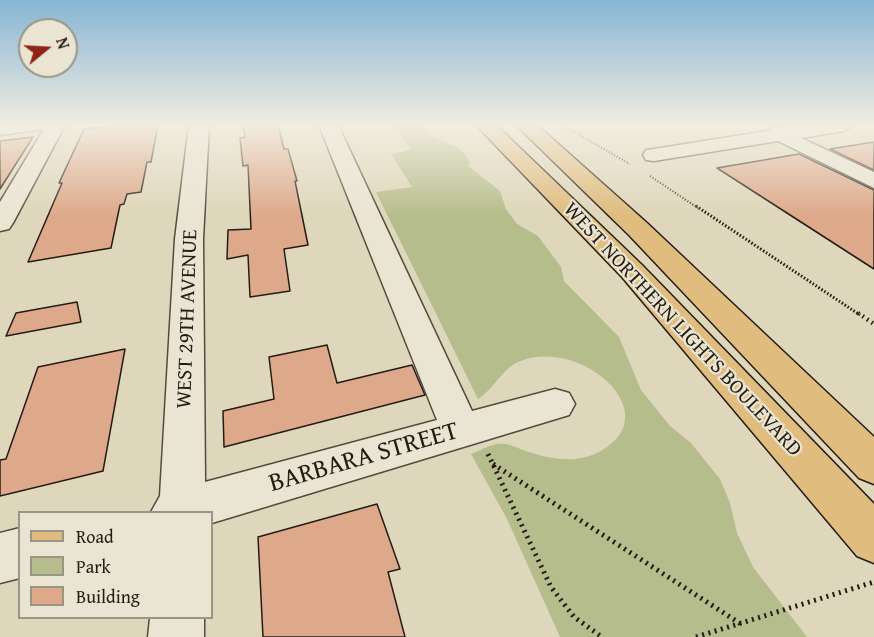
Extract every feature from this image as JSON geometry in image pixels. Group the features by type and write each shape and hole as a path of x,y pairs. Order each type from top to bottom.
{"main road":[{"name":"WEST NORTHERN LIGHTS BOULEVARD","path":"514,155 632,271 874,540"},
{"name":"WEST NORTHERN LIGHTS BOULEVARD","path":"557,155 638,229 874,465"}],"street":[{"path":"0,223 39,155"},
{"name":"WEST 29TH AVENUE","path":"179,511 189,239 196,155"},
{"path":"342,155 476,440"},
{"path":"648,163 689,155"},
{"path":"820,155 874,181"},
{"name":"BARBARA STREET","path":"183,511 476,440 555,404"},
{"path":"0,558 18,554"},
{"path":"177,619 177,637"}],"path":[{"path":"613,155 633,166"},
{"path":"648,163 874,324"},
{"path":"476,440 741,624"},
{"path":"476,440 551,587 574,617 603,637"},
{"path":"696,637 874,582"}],"green space":[{"path":"391,155 466,155 470,163 468,166 500,191 506,209 517,224 538,236 561,267 564,281 619,337 641,390 670,426 691,443 720,479 730,503 737,533 753,567 807,637 560,637 507,519 471,454 501,444 558,459 583,458 599,452 619,436 625,418 621,400 608,383 589,369 567,359 542,357 512,365 478,399 376,192 412,187"}],"building":[{"path":"0,155 22,155 0,189"},
{"path":"72,155 152,155 151,162 147,162 141,192 127,194 124,204 120,205 111,248 28,262 62,183 59,183"},
{"path":"242,155 290,155 297,181 295,181 308,245 284,249 290,291 250,297 248,255 227,259 228,230 251,229 248,165 243,166"},
{"path":"801,155 874,190 874,269 717,168"},
{"path":"842,155 874,155 874,170"},
{"path":"77,302 81,322 6,336 16,313"},
{"path":"327,345 337,383 412,365 425,395 224,447 223,411 274,399 269,357"},
{"path":"125,349 103,471 0,496 0,460 6,459 38,367"},
{"path":"377,504 400,569 388,572 405,637 263,637 258,537"}]}
